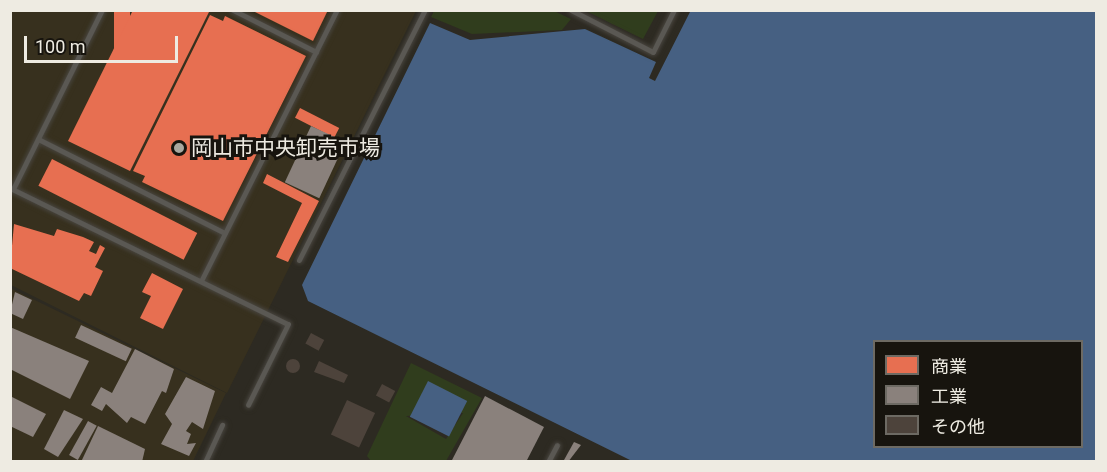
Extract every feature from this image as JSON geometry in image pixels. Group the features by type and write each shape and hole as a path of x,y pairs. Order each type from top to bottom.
{"lane":[{"path":"102,10 12,188 288,324 248,405"},
{"path":"233,10 316,52"},
{"path":"201,281 337,10"},
{"path":"299,260 425,10"},
{"path":"571,10 653,52 674,10"},
{"path":"38,139 225,233"},
{"path":"205,462 222,425"},
{"path":"548,462 557,445"}],"shaded area":[{"name":"岡山市中央卸売市場","path":"10,11 416,11 227,393 11,285"},
{"path":"10,288 226,393 193,461 11,461"}],"green space":[{"path":"658,10 643,39 586,11"},
{"path":"434,11 554,11 571,19 562,30 472,34 431,17"},
{"path":"411,363 482,398 446,461 371,461 367,456","holes":["463,413 446,439 406,416"]}],"water":[{"path":"691,10 1096,11 1096,461 632,461 308,301 302,285 430,23 470,40 585,29 656,62 649,78 655,81"},
{"path":"428,381 467,401 449,437 410,417"}],"building: 商業":[{"path":"114,10 130,10 130,147 114,147"},
{"path":"133,10 209,12 130,171 68,141"},
{"path":"251,10 328,10 313,41"},
{"path":"210,15 223,21 225,16 306,56 223,221 142,182 145,176 133,171"},
{"path":"300,108 339,128 334,138 295,118"},
{"path":"52,159 197,233 184,260 38,186"},
{"path":"267,174 319,201 288,262 276,257 302,203 263,183"},
{"path":"14,224 54,236 57,229 83,237 94,242 89,251 96,254 100,245 105,248 95,267 103,271 91,296 84,293 79,301 10,268"},
{"path":"152,273 183,289 163,329 140,318 151,296 142,292"}],"building: 工業":[{"path":"311,126 345,142 319,198 285,182"},
{"path":"15,292 32,300 23,319 10,313"},
{"path":"81,325 132,349 126,361 75,338"},
{"path":"10,327 89,361 70,399 10,369"},
{"path":"135,349 174,369 166,393 162,391 145,424 131,417 127,423 106,404 102,411 91,405 101,387 112,393"},
{"path":"186,377 215,391 203,429 192,422 186,431 191,434 187,444 196,443 189,456 161,444 172,424 165,414"},
{"path":"10,396 46,414 33,437 10,426"},
{"path":"485,396 544,427 526,462 451,462"},
{"path":"64,410 83,419 58,457 44,449"},
{"path":"88,421 97,426 78,460 69,455"},
{"path":"98,426 145,449 142,462 81,462"},
{"path":"574,442 581,445 568,462 564,460"}],"building: その他":[{"path":"311,333 324,340 319,351 305,344"},
{"path":"293,359 298,361 300,366 298,371 293,373 288,371 286,366 288,361"},
{"path":"319,361 348,375 344,383 314,372"},
{"path":"382,384 395,391 389,403 376,395"},
{"path":"347,400 375,413 359,448 331,434"}],"place":[{"name":"岡山市中央卸売市場","path":"179,148"}]}
